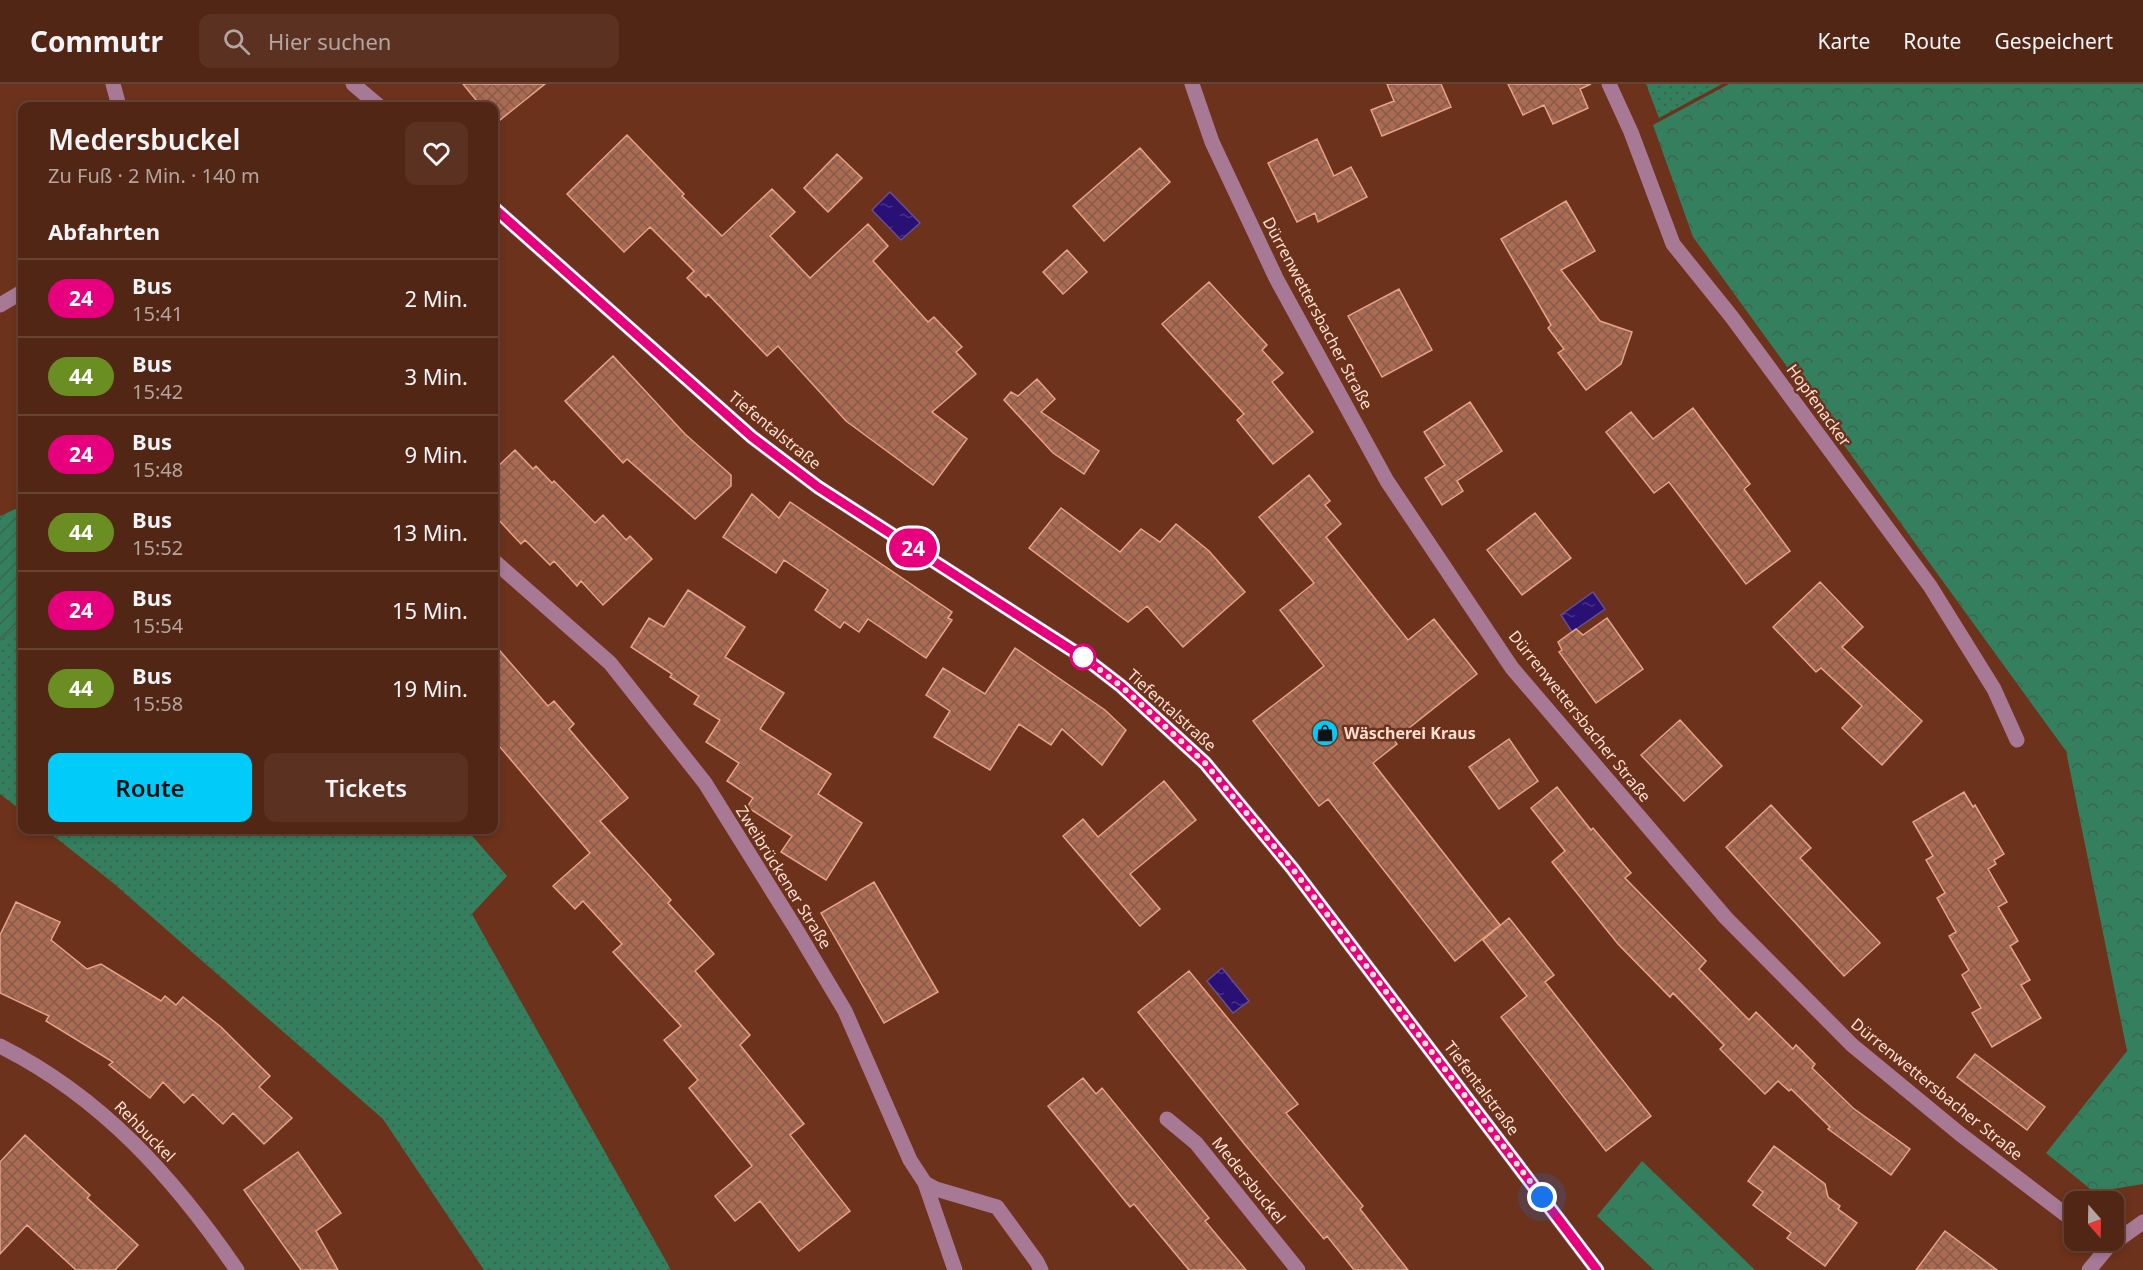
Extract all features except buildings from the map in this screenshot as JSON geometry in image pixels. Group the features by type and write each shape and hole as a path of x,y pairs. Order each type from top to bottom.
{"street":[{"path":"113,84 118,102"},
{"path":"353,84 374,102"},
{"name":"Dürrenwettersbacher Straße","path":"1192,84 1212,142 1276,278 1387,482 1512,668 1726,918 1852,1045 1960,1134 2064,1213"},
{"name":"Hopfenacker","path":"1609,84 1631,132 1673,244 1731,316 1930,586 1994,690 2017,740"},
{"name":"Tiefentalstraße","path":"498,212 783,462 818,487 1086,659 1143,705 1205,763 1292,868 1597,1270"},
{"path":"0,305 18,294"},
{"name":"Zweibrückener Straße","path":"498,565 610,663 705,783 845,1011 910,1160 924,1183 956,1270"},
{"name":"Rehbuckel","path":"0,1047 25,1059 88,1100 133,1142 174,1186 237,1270"},
{"name":"Medersbuckel","path":"1167,1119 1196,1143 1298,1270"},
{"path":"924,1183 936,1189 997,1207 1041,1270"},
{"path":"2124,1233 2143,1222"},
{"path":"2089,1270 2100,1251"}],"green space":[{"path":"1646,84 1722,84 1659,118"},
{"path":"1729,84 2143,84 2143,1184 2093,1191 2046,1153 2127,1051 2066,751 1693,237 1653,125"},
{"path":"18,508 18,625 0,641 0,516"},
{"path":"18,625 18,808 0,794 0,641"},
{"path":"51,834 470,834 507,876 472,914 671,1270 484,1270 383,1119 112,882"},
{"path":"1642,1161 1755,1270 1654,1270 1597,1216"}],"water":[{"path":"890,192 920,223 901,240 872,210"},
{"path":"1593,592 1605,609 1572,632 1561,615"},
{"path":"1222,968 1249,1001 1233,1013 1207,981"}],"bus line":[{"name":"24","path":"498,212 783,462 818,487 1086,659 1158,718 1205,763 1292,868 1597,1270"}],"place":[{"name":"Wäscherei Kraus","path":"1325,733"}],"route":[{"path":"1083,657 1158,718 1205,763 1292,868 1542,1197"}]}
